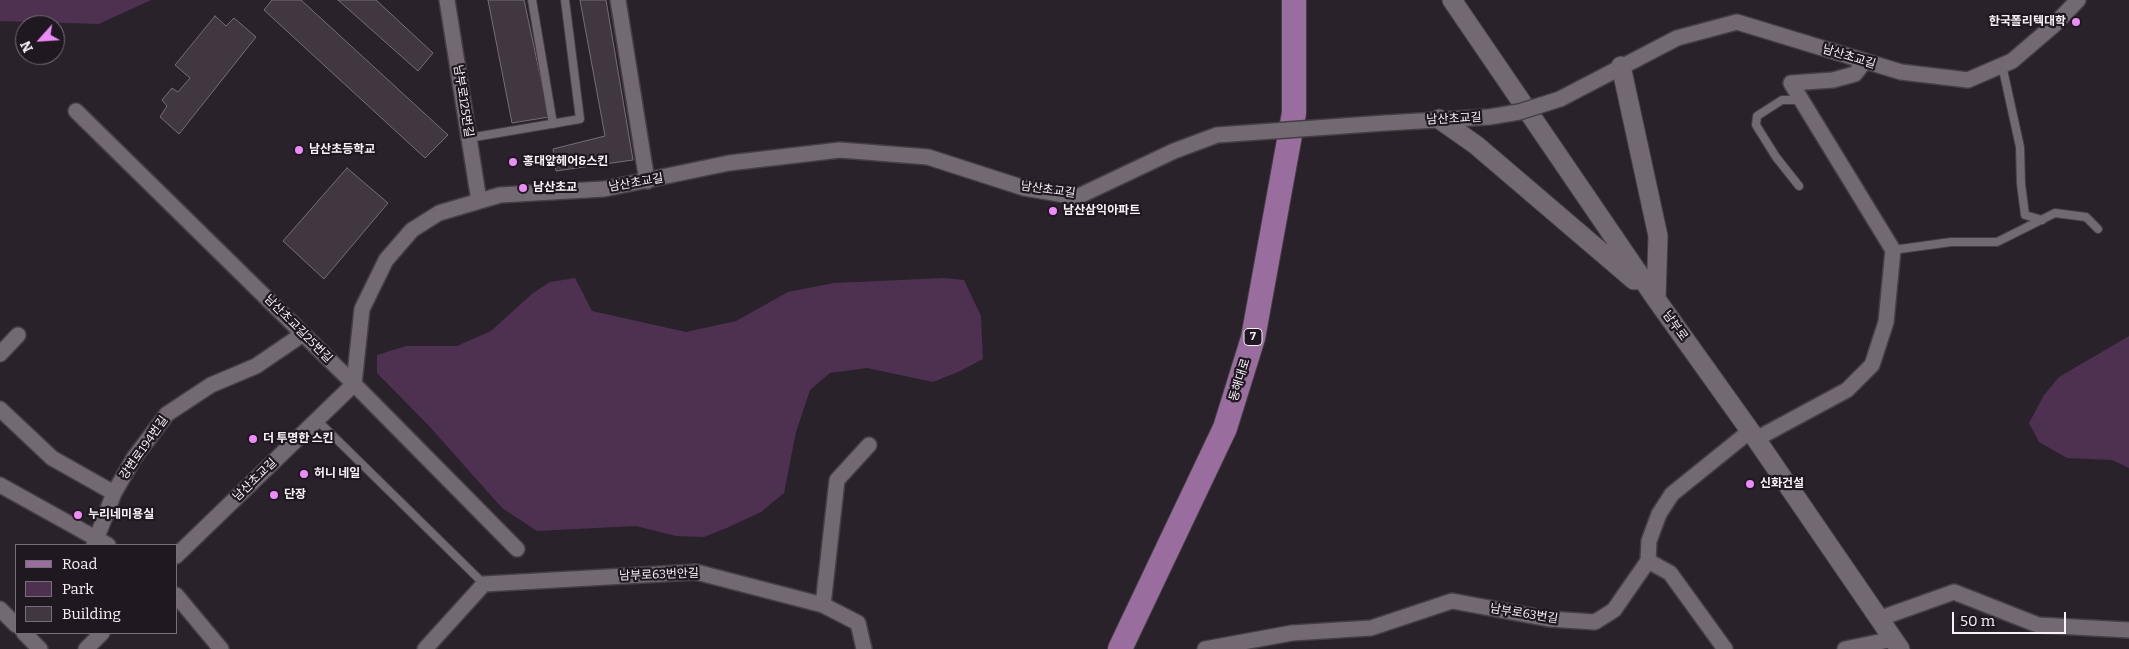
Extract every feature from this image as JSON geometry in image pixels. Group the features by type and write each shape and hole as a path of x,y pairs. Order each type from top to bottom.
{"main road":[{"name":"동해대로","path":"1120,649 1225,428 1253,338 1294,112 1294,0"}],"street":[{"name":"남부로125번길","path":"447,0 479,201"},
{"path":"618,0 647,181"},
{"name":"남부로","path":"1452,0 1656,299 1881,618 1896,644"},
{"name":"남산초교길","path":"178,554 354,384 362,309 386,260 412,230 439,213 479,201 500,195 604,189 730,163 840,150 928,157 1024,188 1077,197 1174,151 1217,135 1489,117 1519,112 1560,99 1677,38 1737,22 1901,72 1968,80 2012,61 2054,25 2078,0"},
{"path":"1865,61 1855,74 1833,80 1791,83 1893,250"},
{"path":"1621,66 1658,236 1656,299"},
{"name":"남산초교길25번길","path":"76,111 354,384 517,549"},
{"path":"1439,119 1476,146 1656,299"},
{"name":"남부로63번길","path":"1205,649 1292,633 1371,628 1452,601 1549,619 1595,622 1614,610 1648,562 1649,542 1656,523 1672,494 1753,435 1847,390 1872,365 1886,322 1893,250"},
{"name":"강변로194번길","path":"100,543 114,493 134,458 167,414 211,385 256,366 303,334"},
{"path":"0,354 18,335"},
{"path":"0,409 52,458 114,493"},
{"path":"823,604 837,480 869,445"},
{"path":"0,485 100,543"},
{"path":"1648,562 1670,572 1725,649"},
{"name":"남부로63번안길","path":"484,584 696,572 823,604 858,623 864,649"},
{"path":"425,649 484,584"},
{"path":"1881,618 1954,592 2038,625 2129,630"},
{"path":"178,597 221,649"},
{"path":"0,609 15,624"},
{"path":"25,634 38,644"},
{"path":"86,649 101,634"},
{"path":"1845,649 1896,644"}],"lane":[{"path":"532,0 553,124"},
{"path":"469,138 580,120 566,0"},
{"path":"2002,65 2020,147 2021,184 2025,215 2042,220"},
{"path":"1798,186 1776,157 1756,125 1757,116 1782,100 1800,100"},
{"path":"1893,250 1951,242 1997,242 2056,213 2086,217 2098,229"},
{"path":"317,420 484,584"}],"green space":[{"path":"0,0 151,0 99,24 65,23 65,15 15,15 15,21 0,21"},
{"path":"575,278 592,311 686,332 736,321 788,292 834,283 944,278 964,280 981,316 983,359 933,382 867,368 830,373 810,390 796,432 784,493 761,512 704,537 676,536 636,526 537,531 502,508 430,427 377,373 377,355 406,346 457,346 491,331 533,293 550,282"},
{"path":"2129,336 2129,468 2112,460 2067,458 2039,442 2029,423 2044,395 2059,377"}],"building":[{"path":"272,0 301,0 448,135 425,158 264,10"},
{"path":"338,0 376,0 433,53 418,71"},
{"path":"488,0 524,0 549,117 512,123"},
{"path":"580,0 606,0 633,160 556,171 553,149 605,136"},
{"path":"215,16 226,26 234,18 256,37 179,134 160,117 167,106 162,100 172,88 178,92 190,78 175,65"},
{"path":"347,168 388,203 324,279 283,241"}],"place":[{"name":"한국폴리텍대학","path":"2076,22"},
{"name":"남산초등학교","path":"299,150"},
{"name":"홍대앞헤어&스킨","path":"513,162"},
{"name":"남산초교","path":"523,188"},
{"name":"남산삼익아파트","path":"1053,211"},
{"name":"더 투명한 스킨","path":"253,439"},
{"name":"허니 네일","path":"304,474"},
{"name":"신화건설","path":"1750,484"},
{"name":"단장","path":"274,495"},
{"name":"누리네미용실","path":"78,515"}]}
